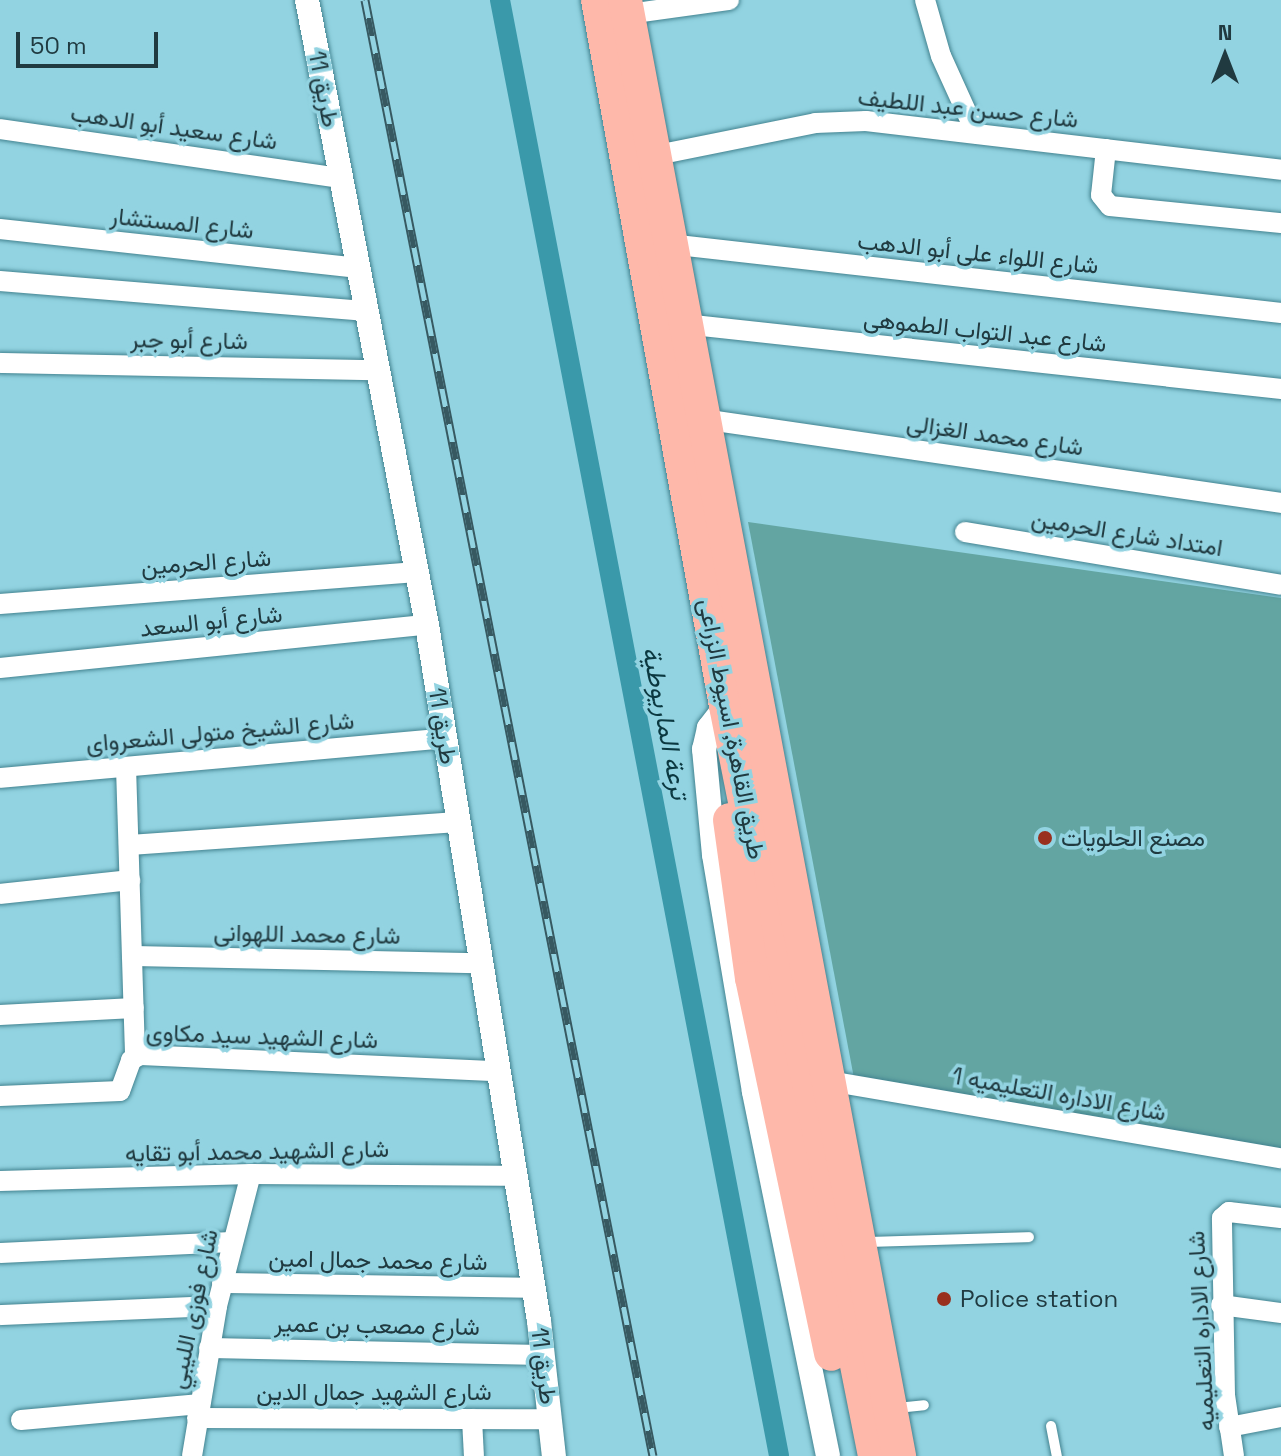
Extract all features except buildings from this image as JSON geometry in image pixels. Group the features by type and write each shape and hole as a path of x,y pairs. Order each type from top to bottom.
{"highway":[{"name":"طريق القاهرة, اسيوط الزراعى","path":"617,5 652,156 899,1456"},
{"name":"طريق القاهرة, اسيوط الزراعى","path":"617,5 726,706 875,1456"},
{"path":"739,771 729,810 752,978 852,1456"}],"street":[{"name":"طريق 11","path":"307,0 427,625 533,1288 554,1456"},
{"path":"617,5 729,0"},
{"path":"925,0 946,69 976,133"},
{"name":"شارع حسن عبد اللطيف","path":"652,156 835,121 976,133 1281,170"},
{"name":"شارع سعيد أبو الدهب","path":"0,129 341,178"},
{"path":"1106,149 1101,195 1110,206 1281,223"},
{"name":"شارع المستشار","path":"0,229 359,268"},
{"name":"شارع اللواء على أبو الدهب","path":"669,244 1281,313"},
{"path":"0,281 367,311"},
{"name":"شارع عبد التواب الطموهى","path":"684,324 1281,389"},
{"name":"شارع أبو جبر","path":"0,363 378,370"},
{"name":"شارع محمد الغزالى","path":"702,419 1281,503"},
{"name":"امتداد شارع الحرمين","path":"965,532 1281,585"},
{"name":"شارع الحرمين","path":"0,604 417,572"},
{"name":"شارع أبو السعد","path":"0,668 427,625"},
{"path":"726,706 709,728 704,749 714,855 754,1092 828,1456"},
{"name":"شارع الشيخ متولى الشعرواى","path":"0,778 445,738"},
{"path":"126,767 135,1057"},
{"path":"129,845 458,822"},
{"path":"0,894 130,880"},
{"name":"شارع محمد اللهوانى","path":"132,956 480,963"},
{"path":"0,1015 134,1008"},
{"name":"شارع الشهيد سيد مكاوى","path":"0,1096 120,1091 135,1057 498,1071"},
{"name":"شارع الاداره التعليميه 1","path":"829,1081 1281,1158"},
{"name":"شارع الشهيد محمد أبو تقايه","path":"0,1181 251,1174 515,1176"},
{"name":"شارع فوزى الليبي","path":"192,1456 217,1306 251,1174"},
{"name":"شارع الاداره التعليميه","path":"1234,1456 1229,1427 1221,1305 1223,1214 1281,1218"},
{"path":"0,1253 232,1242"},
{"name":"شارع محمد جمال امين","path":"222,1283 533,1288"},
{"path":"1221,1305 1281,1313"},
{"path":"0,1315 217,1306"},
{"name":"شارع مصعب بن عمير","path":"209,1348 543,1355"},
{"name":"شارع الشهيد جمال الدين","path":"21,1420 198,1411 551,1419"},
{"path":"1229,1427 1281,1417"},
{"path":"472,1419 474,1456"}],"lane":[{"path":"859,1242 1029,1237"},
{"path":"891,1408 924,1405"},
{"path":"1051,1426 1057,1456"}],"waterway":[{"name":"ترعة الماريوطية","path":"500,0 779,1456"}],"railway":[{"path":"365,0 653,1456"}],"place":[{"name":"مصنع الحلويات","path":"1045,838"},
{"name":"Police station","path":"944,1299"}]}
